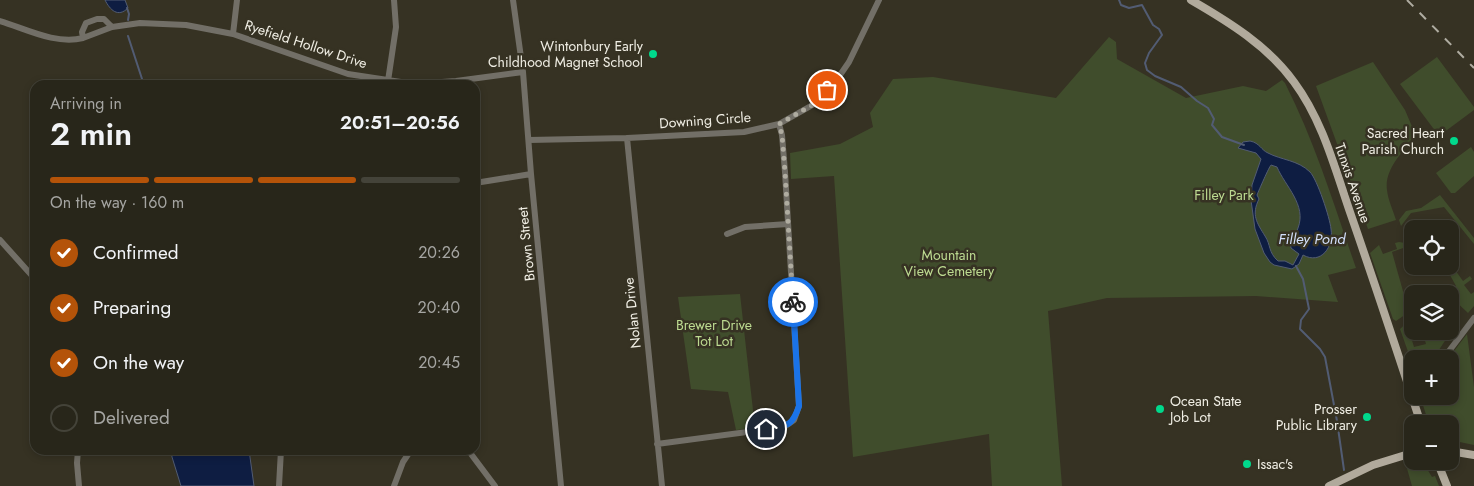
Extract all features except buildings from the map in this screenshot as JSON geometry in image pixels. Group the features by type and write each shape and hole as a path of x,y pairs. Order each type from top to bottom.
{"main road":[{"name":"Tunxis Avenue","path":"1191,0 1258,44 1294,82 1309,106 1326,142 1404,368"},
{"path":"1459,452 1474,455"},
{"path":"1329,486 1374,465 1404,456"},
{"path":"1440,470 1447,486"}],"street":[{"path":"233,34 237,0"},
{"path":"388,80 396,27 394,0"},
{"name":"Brown Street","path":"513,0 523,72 531,174 562,486"},
{"name":"Downing Circle","path":"529,140 627,138 744,132 779,124 816,103 838,78 849,62 879,0"},
{"path":"0,21 51,38 74,40 83,38 112,27 104,19 97,19 86,24 82,32 83,38"},
{"name":"Ryefield Hollow Drive","path":"112,27 140,24 186,25 233,34 348,74 382,80"},
{"name":"Ryefield Hollow Drive","path":"460,80 523,72"},
{"path":"657,444 784,426 794,420 799,406 782,135 779,124"},
{"name":"Nolan Drive","path":"627,138 662,486"},
{"path":"480,182 531,174"},
{"path":"727,234 745,227 788,224"},
{"path":"0,240 30,273"},
{"path":"1450,350 1474,318"},
{"path":"78,455 79,486"},
{"path":"278,486 281,455"},
{"path":"394,486 408,455"},
{"path":"472,455 495,486"}],"green space":[{"path":"1109,37 1116,42 1117,59 1186,98 1243,86 1266,91 1282,80 1285,83 1315,151 1356,268 1328,275 1338,302 1256,296 1107,298 1048,311 1062,486 992,486 989,434 853,457 834,176 791,179 790,153 840,144 873,127 870,113 893,79 933,77 1056,98"},
{"path":"1437,57 1474,107 1474,110 1439,136 1400,84"},
{"path":"1373,62 1405,110 1416,136 1396,160 1387,182 1389,201 1396,220 1368,229 1316,86"},
{"path":"1471,147 1474,152 1474,176 1455,193 1451,193 1436,173"},
{"path":"1440,195 1474,238 1474,244 1459,226 1459,220 1455,220 1444,207 1411,213 1401,226 1399,220 1406,211 1421,208"},
{"path":"1395,243 1404,243 1404,248 1392,252 1404,295 1404,315 1396,321 1393,319 1370,253 1379,245 1383,254 1397,249"},
{"path":"1450,275 1459,275 1463,281 1470,276 1472,279 1464,285 1471,294 1474,292 1474,306 1468,313 1459,305 1459,285 1455,285"},
{"name":"Brewer Drive Tot Lot","path":"740,294 755,428 736,430 728,392 691,389 678,297"},
{"path":"1404,325 1404,340 1412,340 1414,347 1426,344 1425,340 1446,340 1439,350 1407,350 1400,329"},
{"path":"1467,334 1474,387 1474,445 1459,442 1459,415 1426,415 1423,405 1459,405 1459,350 1455,350"},
{"path":"1407,470 1428,470 1432,477 1435,476 1439,486 1412,486"}],"water":[{"path":"105,0 125,0 128,8 121,12 115,12"},
{"name":"Filley Pond","path":"1243,142 1253,142 1268,153 1300,165 1313,176 1323,199 1331,229 1328,248 1321,256 1315,258 1303,255 1299,264 1292,269 1274,265 1270,262 1264,253 1255,229 1251,200 1252,185 1261,159 1256,153 1238,148","holes":["1271,165 1277,167 1294,196 1300,211 1297,230 1290,242 1291,248 1299,254 1293,265 1285,261 1278,261 1275,258 1267,239 1257,223 1255,214 1259,199 1257,195 1264,179"]},
{"path":"172,455 250,455 254,486 181,486"}],"waterway":[{"path":"1119,0 1121,5 1129,8 1142,5 1153,25 1159,29 1162,35 1149,53 1145,63 1147,70 1155,76 1181,87 1208,108 1214,119 1212,125 1222,137 1244,145"},
{"path":"127,8 128,20"},
{"path":"128,36 142,80"},
{"path":"1296,266 1303,279 1309,309 1301,320 1300,329 1320,349 1325,357 1344,470"}],"railway":[{"path":"1407,0 1474,68"}],"way so far":[{"path":"793,302 785,172 782,135 779,124 816,103 827,90"}],"place":[{"name":"Wintonbury Early Childhood Magnet School","path":"653,54"},
{"name":"Sacred Heart Parish Church","path":"1454,141"},
{"name":"Ocean State Job Lot","path":"1160,409"},
{"name":"Prosser Public Library","path":"1367,417"},
{"name":"Issac's","path":"1247,464"}],"route":[{"path":"766,429 784,426 794,420 799,406 793,302"}],"park label":[{"name":"Filley Park","path":"1224,195"},
{"name":"Mountain View Cemetery","path":"949,264"}]}
